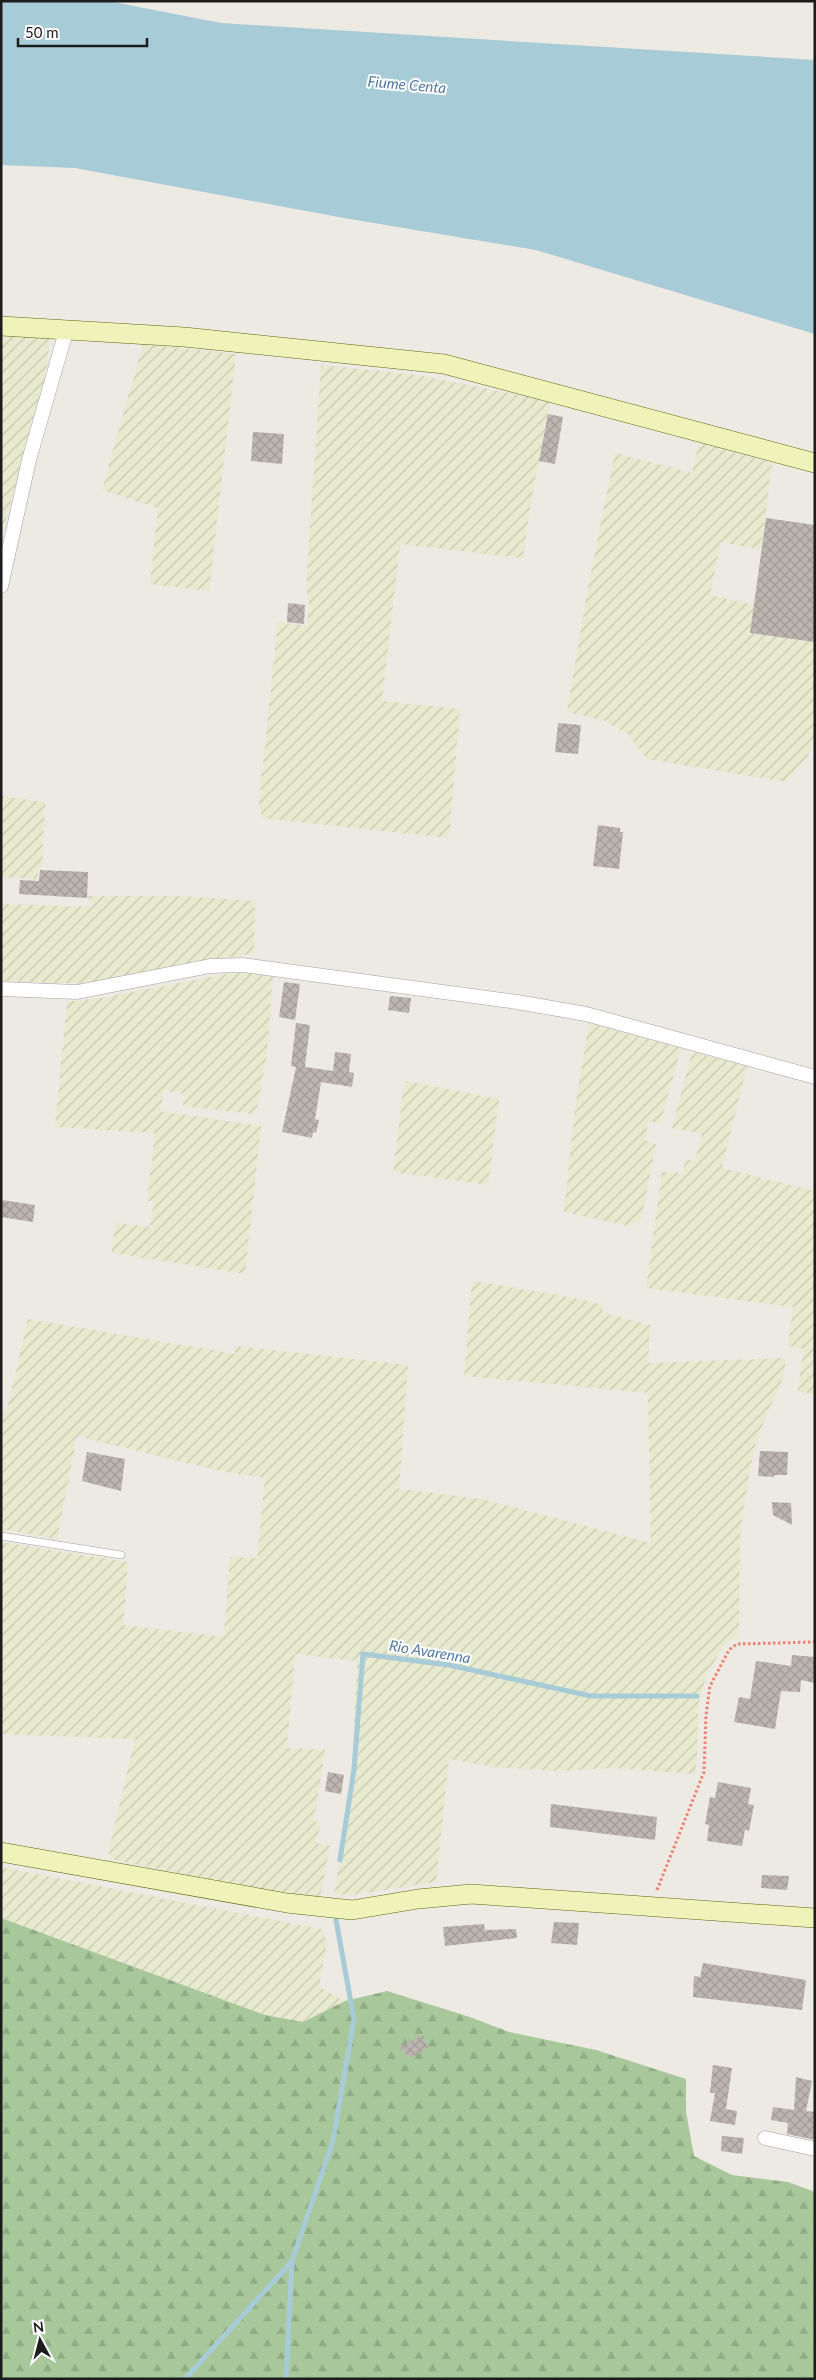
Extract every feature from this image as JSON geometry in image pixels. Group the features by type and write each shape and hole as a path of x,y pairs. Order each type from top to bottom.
{"street":[{"path":"1,326 67,328 212,340 444,364 815,463"},
{"path":"1,586 29,460 67,328"},
{"path":"1,989 77,992 210,966 243,965 517,1002 586,1014 815,1077"},
{"path":"1,1852 287,1903 352,1910 418,1899 472,1894 815,1918"},
{"path":"765,2138 815,2149"}],"lane":[{"path":"1,1536 121,1555"}],"path":[{"path":"650,1906 704,1772 706,1716 710,1686 729,1650 737,1644 815,1642"}],"green space":[{"path":"1,336 50,338 45,381 1,537"},
{"path":"143,344 236,354 209,591 150,584 158,508 102,490"},
{"path":"321,365 417,375 550,401 530,507 523,558 400,544 382,701 460,709 449,838 262,818 259,803 278,622 307,626 309,600 306,588"},
{"path":"699,442 772,463 761,550 721,542 710,595 754,605 750,633 815,642 815,737 808,756 786,782 647,759 628,734 603,720 567,712 588,587 615,453 692,473"},
{"path":"1,796 45,802 42,867 38,868 37,879 1,877"},
{"path":"87,896 179,896 255,901 254,953 90,984 1,981 1,904 93,907"},
{"path":"232,973 270,974 273,978 267,1053 257,1108 253,1114 183,1106 184,1094 164,1090 160,1111 261,1126 245,1274 112,1253 115,1223 150,1227 154,1201 147,1201 155,1133 55,1127 67,1002 101,998"},
{"path":"589,1023 681,1048 660,1124 648,1121 645,1140 656,1144 641,1220 628,1226 564,1212 575,1109"},
{"path":"692,1052 747,1066 722,1168 815,1191 815,1395 798,1391 803,1349 788,1346 793,1307 646,1288 662,1172 683,1173 685,1159 695,1161 702,1134 672,1128"},
{"path":"406,1081 499,1099 488,1185 393,1172"},
{"path":"472,1281 601,1304 603,1313 650,1325 648,1363 786,1358 784,1375 757,1438 750,1468 740,1533 739,1635 725,1644 707,1674 698,1706 695,1774 613,1768 554,1771 496,1767 449,1759 436,1882 352,1895 334,1894 358,1753 353,1751 357,1661 295,1654 287,1748 325,1750 314,1821 321,1823 316,1843 330,1846 320,1898 281,1894 110,1859 109,1850 135,1739 1,1734 1,1542 128,1562 123,1625 224,1637 230,1557 257,1558 265,1478 220,1471 77,1436 57,1539 1,1529 1,1413 6,1414 28,1319 235,1354 236,1346 408,1365 399,1489 482,1499 651,1543 648,1393 464,1376"},
{"path":"1,1867 321,1929 327,1942 319,1987 345,2001 303,2022 265,2015 1,1918"},
{"path":"1,1918 265,2015 303,2022 345,2001 387,1991 470,2017 509,2032 596,2050 686,2079 686,2112 694,2156 732,2175 788,2182 815,2192 815,2379 1,2379"}],"water":[{"name":"Fiume Centa","path":"1,1 108,1 221,23 815,60 815,334 536,250 344,218 75,168 1,165"}],"building":[{"path":"548,414 563,417 555,464 539,461"},
{"path":"253,432 284,434 282,464 251,461"},
{"path":"766,518 815,525 815,642 750,633"},
{"path":"288,603 305,605 304,624 287,622"},
{"path":"558,723 581,725 578,754 555,752"},
{"path":"598,825 620,828 620,832 623,832 619,869 593,866"},
{"path":"40,870 88,872 87,898 19,894 20,880 39,881"},
{"path":"284,982 300,984 295,1020 279,1017"},
{"path":"390,996 411,998 409,1013 388,1010"},
{"path":"296,1023 310,1025 305,1067 333,1071 335,1052 351,1054 349,1072 354,1073 352,1087 321,1082 315,1119 319,1120 316,1133 313,1132 312,1138 282,1132 296,1067 291,1066"},
{"path":"2,1200 35,1205 33,1222 1,1217"},
{"path":"760,1451 788,1452 787,1475 774,1475 774,1477 758,1476"},
{"path":"87,1452 125,1459 121,1491 82,1481"},
{"path":"772,1502 791,1503 792,1525 773,1515"},
{"path":"792,1655 815,1657 815,1683 801,1680 800,1692 781,1691 775,1729 734,1722 739,1697 750,1699 756,1661 791,1666"},
{"path":"328,1772 344,1775 341,1794 325,1791"},
{"path":"718,1782 751,1788 748,1804 754,1805 749,1831 745,1830 742,1846 707,1841 709,1825 705,1824 710,1797 715,1798"},
{"path":"551,1804 657,1817 655,1840 550,1827"},
{"path":"762,1875 789,1876 787,1890 761,1888"},
{"path":"554,1922 579,1923 577,1945 551,1943"},
{"path":"484,1924 485,1930 516,1929 517,1938 445,1946 443,1927"},
{"path":"703,1963 806,1980 802,2010 693,1997 694,1976 700,1977"},
{"path":"423,2035 428,2048 410,2058 399,2047"},
{"path":"713,2065 732,2068 726,2109 737,2111 735,2125 710,2121 715,2093 710,2093"},
{"path":"796,2077 812,2081 806,2111 815,2112 815,2140 787,2134 788,2123 771,2120 773,2107 794,2110"},
{"path":"722,2136 744,2138 742,2154 721,2151"}],"waterway":[{"name":"Rio Avarenna","path":"340,1860 354,1769 363,1654 449,1665 591,1696 697,1696"},
{"path":"286,2379 292,2261 333,2141 354,2019 336,1920"},
{"path":"185,2379 292,2261"}]}
